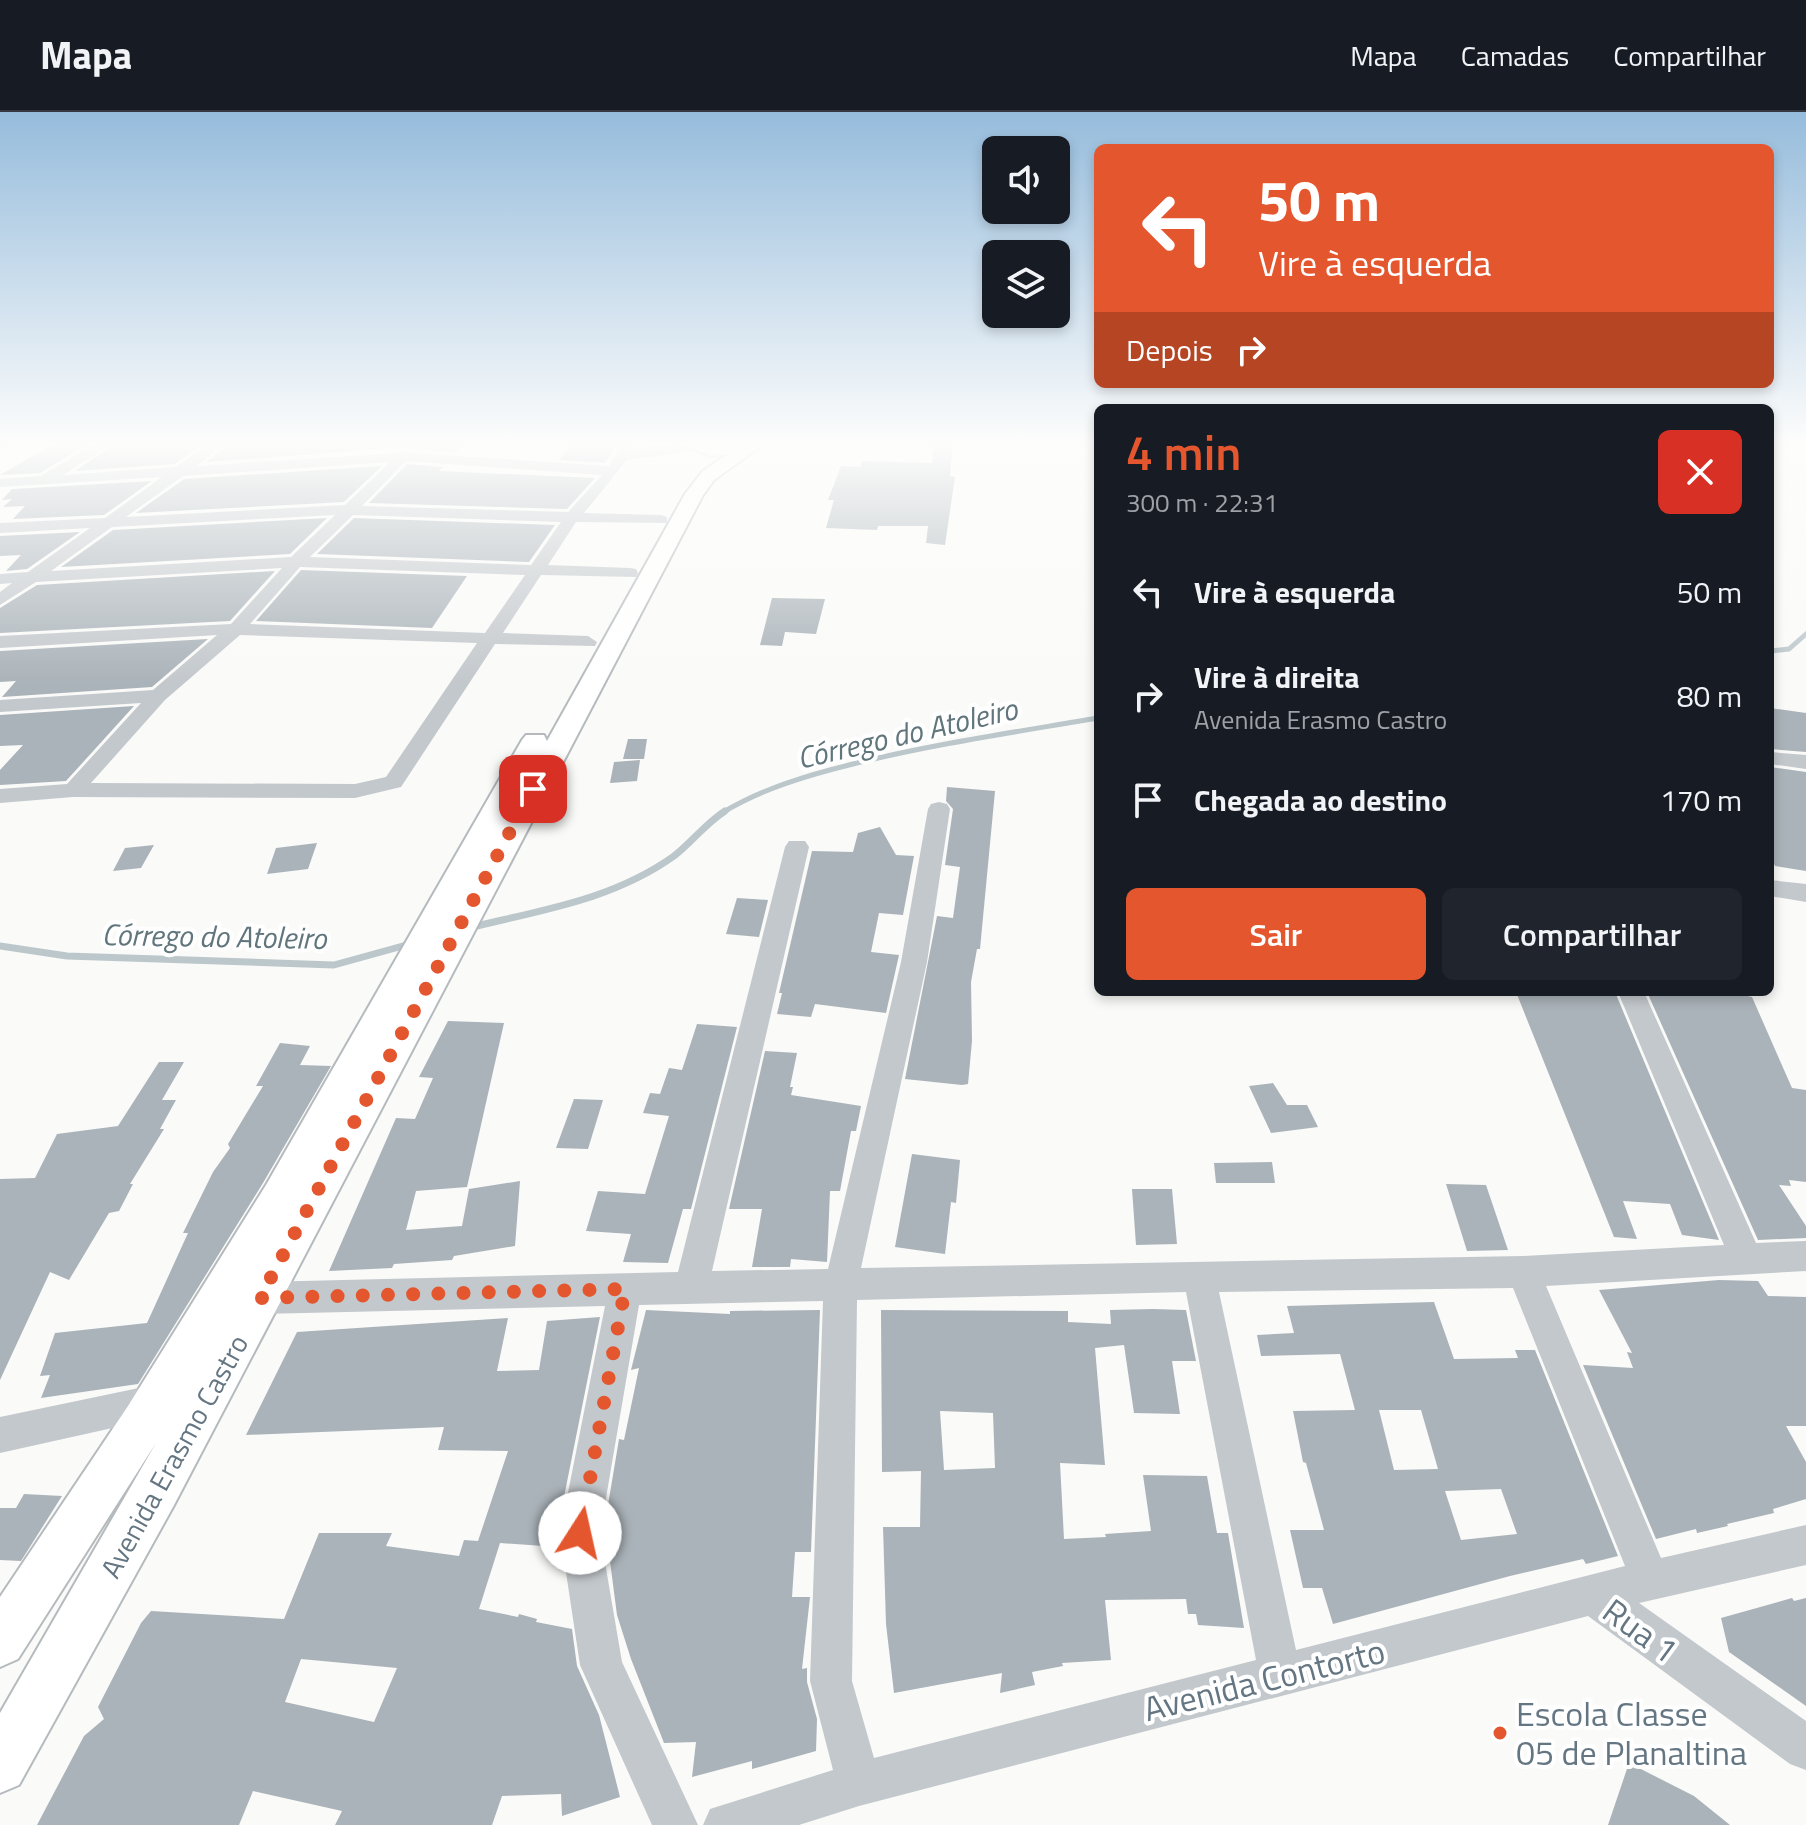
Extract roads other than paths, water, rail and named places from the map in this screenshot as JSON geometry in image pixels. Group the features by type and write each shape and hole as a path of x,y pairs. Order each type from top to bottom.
{"main road":[{"name":"Avenida Erasmo Castro","path":"462,898 588,642 659,524"},
{"name":"Avenida Erasmo Castro","path":"0,1641 158,1402 431,954 677,524"},
{"name":"Avenida Erasmo Castro","path":"0,1766 67,1651 260,1298 431,954"}],"street":[{"path":"0,528 63,524"},
{"path":"0,600 104,524"},
{"path":"73,790 158,696 236,629 333,524"},
{"path":"0,796 73,790 355,791 393,782 568,524"},
{"path":"0,579 296,562 630,573"},
{"path":"0,642 236,629 588,642"},
{"path":"0,706 158,696"},
{"path":"1774,758 1806,762"},
{"path":"859,1784 831,1681 840,1286 914,962 939,809"},
{"path":"691,1288 797,847"},
{"path":"1774,888 1806,893"},
{"path":"1633,996 1747,1260"},
{"path":"260,1298 1199,1276 1523,1272 1806,1256"},
{"path":"1523,1272 1650,1580"},
{"path":"1199,1276 1280,1675"},
{"path":"625,1289 580,1533 601,1665 675,1825"},
{"path":"0,1435 158,1402"},
{"name":"Avenida Contorto","path":"726,1825 859,1784 1650,1580 1806,1545"},
{"name":"Rua 1","path":"1593,1595 1806,1748"}],"waterway":[{"name":"Córrego do Atoleiro","path":"1774,651 1789,649 1806,634"},
{"name":"Córrego do Atoleiro","path":"724,812 769,790 836,768 944,744 1094,719"},
{"name":"Córrego do Atoleiro","path":"472,927 577,901 627,883 674,856 724,812"},
{"name":"Córrego do Atoleiro","path":"0,946 67,956 334,965 410,944"}],"place":[{"name":"Escola Classe 05 de Planaltina","path":"1500,1733"}]}
